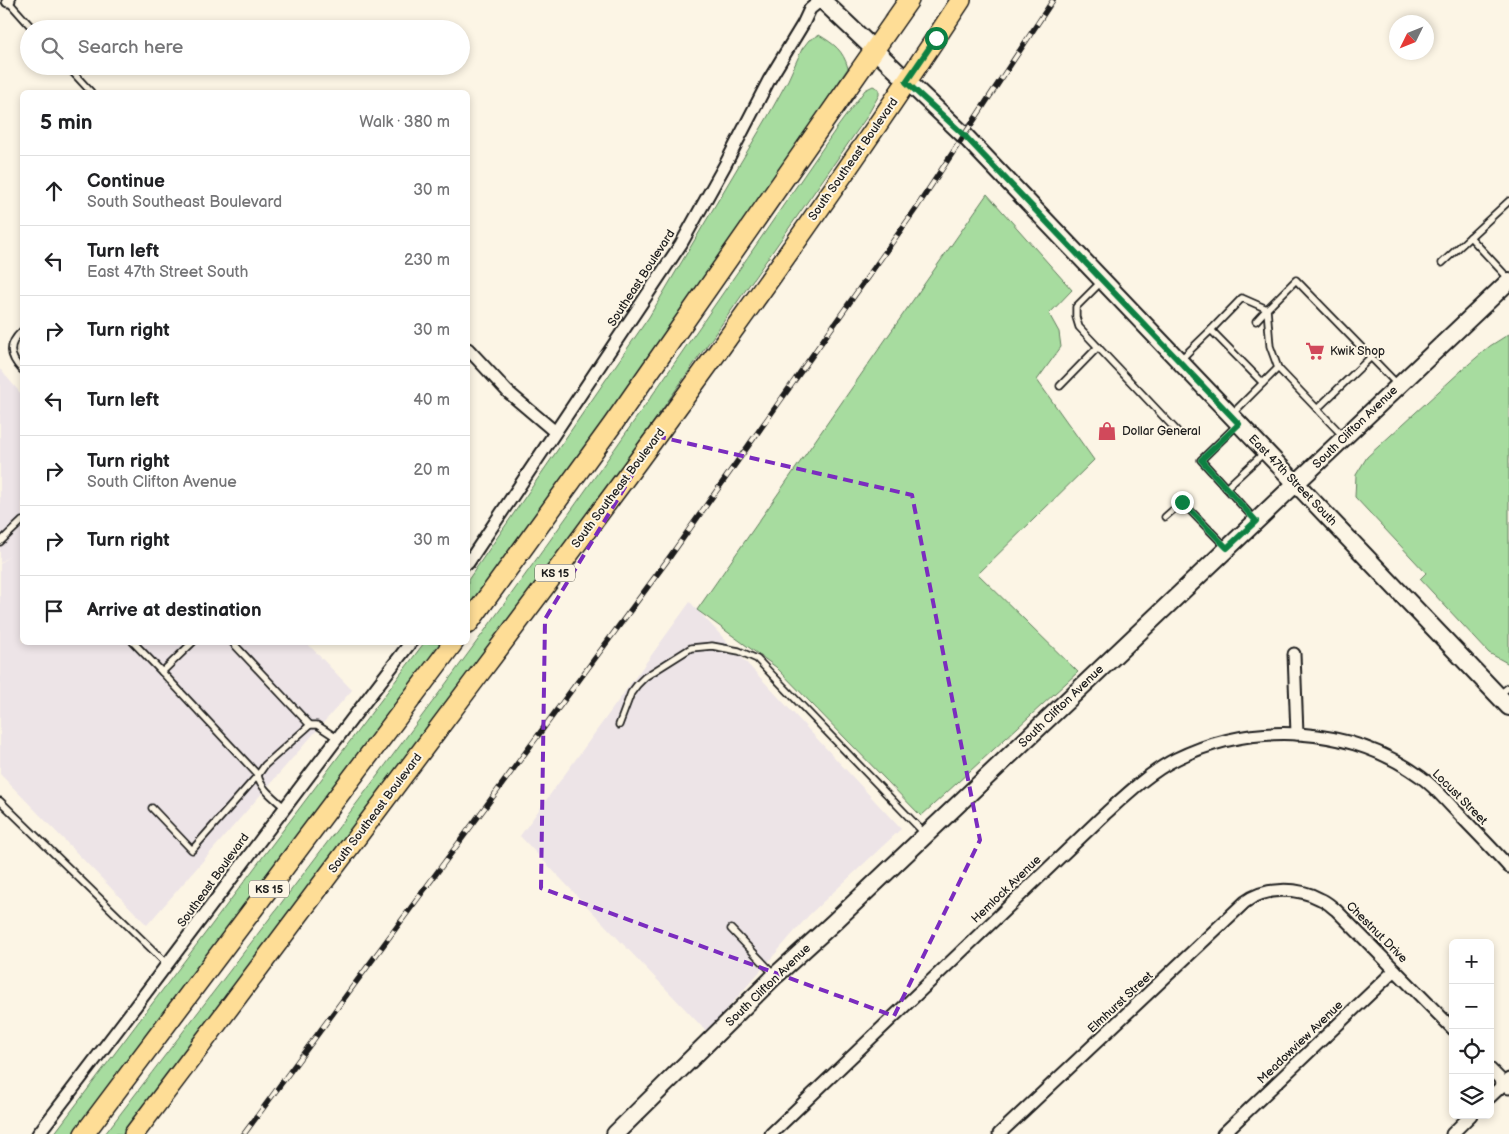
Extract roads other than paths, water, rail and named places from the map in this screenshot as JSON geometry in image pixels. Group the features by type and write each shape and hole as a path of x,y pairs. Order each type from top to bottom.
{"main road":[{"path":"470,621 613,424 909,0"},
{"name":"South Southeast Boulevard","path":"134,1134 634,468 750,306 961,0"},
{"name":"KS 15","path":"84,1134 452,645"}],"street":[{"name":"East 47th Street South","path":"822,0 906,82 964,135 1266,452 1505,696"},
{"name":"Southeast Boulevard","path":"470,560 554,431 681,244 810,9 822,0"},
{"name":"South Clifton Avenue","path":"615,1134 776,976 1509,280"},
{"path":"470,351 508,392 554,431"},
{"name":"Southeast Boulevard","path":"38,1134 168,965 284,807 409,645"},
{"path":"1294,654 1297,734"},
{"name":"Locust Street","path":"1297,734 1349,742 1380,753 1408,769 1432,786 1509,867"},
{"name":"Hemlock Avenue","path":"771,1134 1098,820 1135,788 1175,759 1209,746 1261,735 1297,734"},
{"name":"Chestnut Drive","path":"1262,893 1284,890 1303,893 1320,899 1336,910 1449,1025"},
{"name":"Elmhurst Street","path":"999,1134 1245,902 1251,897 1262,893"},
{"name":"Meadowview Avenue","path":"1223,1134 1395,970"},
{"path":"1494,1072 1508,1084 1494,1094"},
{"path":"1452,1134 1467,1119"}],"lane":[{"path":"8,0 25,20"},
{"path":"75,75 89,90"},
{"path":"1442,264 1509,200"},
{"path":"1470,237 1509,280"},
{"path":"1256,321 1296,280 1399,385"},
{"path":"1103,281 1076,307 1079,327 1177,431"},
{"path":"1179,361 1242,298 1267,309"},
{"path":"1267,309 1270,346 1278,368 1344,437"},
{"path":"1211,330 1263,383"},
{"path":"20,333 11,348 13,360 20,368"},
{"path":"1229,348 1235,341"},
{"path":"1060,386 1098,347"},
{"path":"1317,409 1371,357"},
{"path":"1256,521 1201,460 1263,383 1278,368"},
{"path":"1226,488 1266,452"},
{"path":"1165,517 1182,502 1227,548"},
{"path":"0,542 20,524"},
{"path":"136,645 258,775 259,781 265,789 284,807"},
{"path":"162,672 190,645"},
{"path":"235,645 310,725"},
{"path":"619,725 631,693 645,677 691,648 712,646 739,652 758,659 926,835"},
{"path":"152,808 192,850 265,765 310,725 317,725 337,738"},
{"path":"0,801 168,965"},
{"path":"731,929 776,976"}],"railway":[{"path":"244,1134 669,558 915,210 1053,0"}],"place":[{"name":"Kwik Shop","path":"1315,351"},
{"name":"Dollar General","path":"1107,431"}]}
